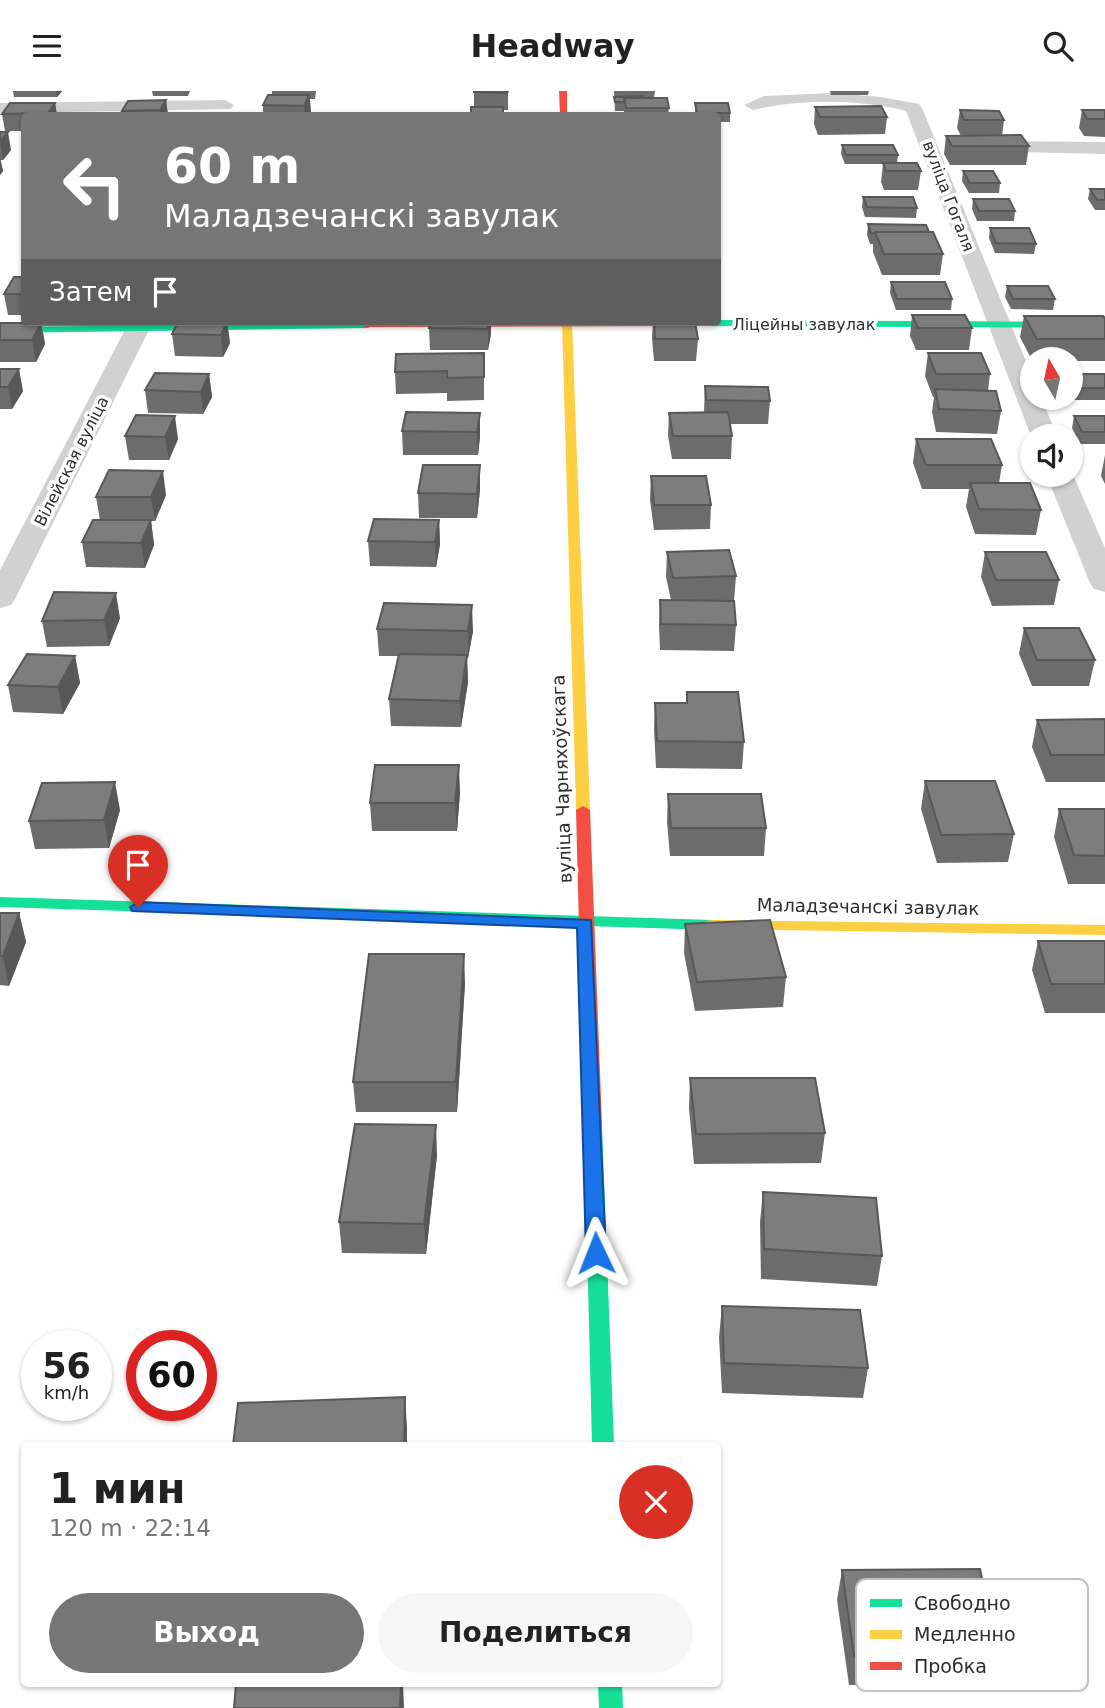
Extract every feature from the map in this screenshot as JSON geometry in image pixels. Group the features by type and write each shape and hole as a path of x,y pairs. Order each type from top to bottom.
{"street":[{"path":"564,91 564,112"},
{"name":"вуліца Гогаля","path":"753,105 759,101 785,99 897,102 913,108 944,147 999,325 1039,424"},
{"path":"0,108 225,104"},
{"path":"944,147 1105,148"},
{"name":"Ліцейны завулак","path":"721,324 1105,325"},
{"name":"Ліцейны завулак","path":"0,330 139,326"},
{"name":"Вілейская вуліца","path":"0,599 139,326"},
{"name":"вуліца Чарняхоўскага","path":"567,326 603,1442"},
{"path":"1065,487 1105,583"},
{"name":"Маладзечанскі завулак","path":"0,902 585,923 1105,930"},
{"path":"610,1687 611,1708"}],"building":[{"path":"474,91 508,91 507,93"},
{"path":"268,95 309,95 304,106 263,105"},
{"path":"614,97 643,98 624,98 624,102 615,102"},
{"path":"624,98 667,98 669,108 626,108"},
{"path":"166,100 160,110 122,111 128,101"},
{"path":"10,103 55,103 49,112 2,114"},
{"path":"695,103 728,103 730,113 721,112 697,112"},
{"path":"881,106 887,117 820,117 815,107"},
{"path":"471,107 503,107 503,112 471,112"},
{"path":"960,110 999,111 1004,120 964,120"},
{"path":"1082,110 1105,110 1105,119 1087,119"},
{"path":"0,132 8,132 0,141"},
{"path":"1021,135 1029,146 952,146 946,136"},
{"path":"842,145 893,145 898,155 846,155"},
{"path":"883,163 917,163 921,171 886,171"},
{"path":"963,171 993,171 1000,183 970,183"},
{"path":"1090,189 1105,189 1105,200 1097,200"},
{"path":"863,197 913,197 917,208 867,207"},
{"path":"973,199 1009,199 1015,211 979,211"},
{"path":"868,224 926,225 929,232 871,233"},
{"path":"990,228 1029,228 1036,244 996,243"},
{"path":"875,232 933,232 943,254 884,254"},
{"path":"14,277 21,277 21,294 4,294"},
{"path":"891,282 945,282 952,299 897,299"},
{"path":"1007,286 1048,286 1055,299 1013,299"},
{"path":"912,315 965,315 972,328 918,328"},
{"path":"1024,316 1103,316 1105,339 1037,339"},
{"path":"0,323 39,326 32,340 0,340"},
{"path":"176,326 225,326 221,335 172,334"},
{"path":"430,326 488,326 488,329 429,328"},
{"path":"654,326 696,326 698,339 655,339"},
{"path":"484,353 484,377 447,378 447,371 395,372 396,354"},
{"path":"928,353 981,353 990,374 936,374"},
{"path":"0,369 19,369 8,387 0,387"},
{"path":"155,373 209,374 201,392 145,390"},
{"path":"1083,374 1105,374 1105,388 1083,388"},
{"path":"705,386 768,387 770,401 706,400"},
{"path":"935,389 996,391 1001,411 939,409"},
{"path":"406,412 480,413 477,432 402,431"},
{"path":"728,412 732,436 673,436 669,413"},
{"path":"136,415 175,416 165,437 125,436"},
{"path":"1074,416 1105,416 1105,432 1083,432 1083,424 1078,424"},
{"path":"916,439 991,439 1002,465 926,465"},
{"path":"423,465 480,465 477,494 418,493"},
{"path":"109,470 163,471 151,497 96,497"},
{"path":"651,476 706,476 711,505 654,505"},
{"path":"970,483 1020,483 1020,487 1032,487 1041,510 979,509"},
{"path":"374,519 439,520 435,542 368,541"},
{"path":"93,520 151,520 141,543 82,542"},
{"path":"729,550 736,576 673,578 667,552"},
{"path":"985,552 1046,552 1059,580 996,580"},
{"path":"54,592 116,593 104,620 42,621"},
{"path":"660,600 734,601 736,625 661,624"},
{"path":"384,603 472,605 468,631 377,629"},
{"path":"1024,628 1079,628 1095,660 1037,660"},
{"path":"27,654 75,656 58,687 8,685"},
{"path":"399,654 467,655 460,701 389,699"},
{"path":"687,692 738,692 744,742 657,741 655,703 687,703"},
{"path":"1105,719 1105,755 1051,755 1037,720"},
{"path":"375,765 459,765 455,803 370,803"},
{"path":"925,781 995,781 1014,834 941,835"},
{"path":"115,782 104,820 29,821 42,783"},
{"path":"668,794 761,794 766,828 671,828"},
{"path":"1059,809 1105,809 1105,856 1074,855"},
{"path":"0,913 19,913 3,956 0,956"},
{"path":"770,920 786,977 697,982 685,924"},
{"path":"1038,941 1105,941 1105,984 1051,984"},
{"path":"369,954 464,954 456,1082 353,1082"},
{"path":"690,1078 815,1078 825,1133 696,1134"},
{"path":"355,1124 436,1125 424,1224 339,1222"},
{"path":"763,1192 876,1198 882,1256 764,1249"},
{"path":"722,1306 860,1310 868,1368 724,1363"},
{"path":"405,1397 404,1442 233,1442 238,1403"},
{"path":"980,1569 982,1579 856,1579 854,1656 842,1570"},
{"path":"236,1687 401,1687 400,1708 234,1708"}],"traffic: fast":[{"path":"721,323 1105,325"},
{"path":"0,330 294,326"},
{"path":"0,902 713,925"},
{"path":"593,1125 603,1442"},
{"path":"610,1687 611,1708"}],"traffic: slow":[{"path":"567,326 583,810"},
{"path":"713,925 1105,930"}],"traffic: jam":[{"path":"563,91 564,112"},
{"path":"583,810 593,1125"}],"route":[{"path":"138,907 585,923 596,1253"}]}
